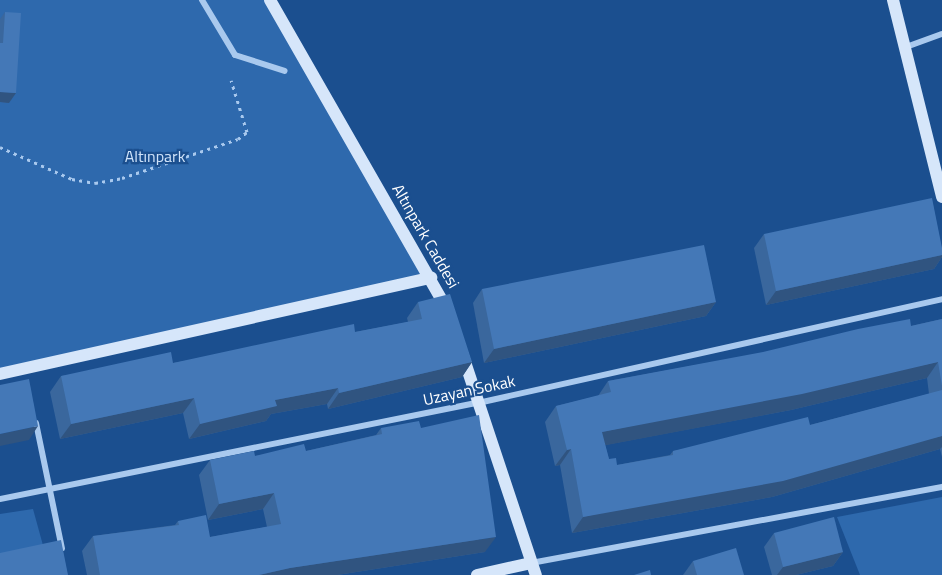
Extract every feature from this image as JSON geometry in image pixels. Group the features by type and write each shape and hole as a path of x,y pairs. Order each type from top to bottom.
{"street":[{"path":"202,0 235,55 285,70"},
{"name":"Altınpark Caddesi","path":"270,0 431,278 454,329 536,575"},
{"path":"892,0 906,47 942,194"},
{"path":"906,47 942,34"},
{"path":"0,374 26,375 431,278"},
{"name":"Uzayan Sokak","path":"0,499 478,403 942,299"},
{"path":"34,412 63,553"},
{"path":"477,575 942,486"}],"path":[{"path":"0,147 72,179 95,183 122,178 238,139 247,132 231,80"}],"green space":[{"name":"Altınpark","path":"0,0 270,0 431,278 0,374"},
{"path":"942,497 942,575 860,575 837,517"},
{"path":"33,509 44,549 0,557 0,514"}],"building":[{"path":"5,12 21,13 16,93 0,92 0,43 3,43"},
{"path":"932,198 942,255 776,291 764,234"},
{"path":"704,245 716,302 494,349 482,289"},
{"path":"450,294 472,362 339,393 338,388 275,400 277,406 200,424 194,398 71,424 61,376 171,352 173,363 354,324 355,332 422,319 418,302"},
{"path":"910,319 911,326 942,319 942,386 938,362 802,394 602,432 609,459 616,458 617,465 673,455 673,451 808,417 810,425 942,390 942,436 783,481 583,517 571,449 567,450 556,406 611,392 608,381 763,352"},
{"path":"29,379 38,426 0,434 0,385"},
{"path":"479,415 496,537 290,568 259,575 100,575 93,536 179,525 178,521 206,515 210,537 281,524 274,493 219,504 210,460 254,451 255,456 304,444 306,451 382,434 381,428 419,421 421,428"},
{"path":"834,517 843,552 783,567 774,533"},
{"path":"61,540 68,575 0,575 0,553"},
{"path":"736,548 744,575 697,575 693,561"},
{"path":"650,570 651,575 634,575"}]}
